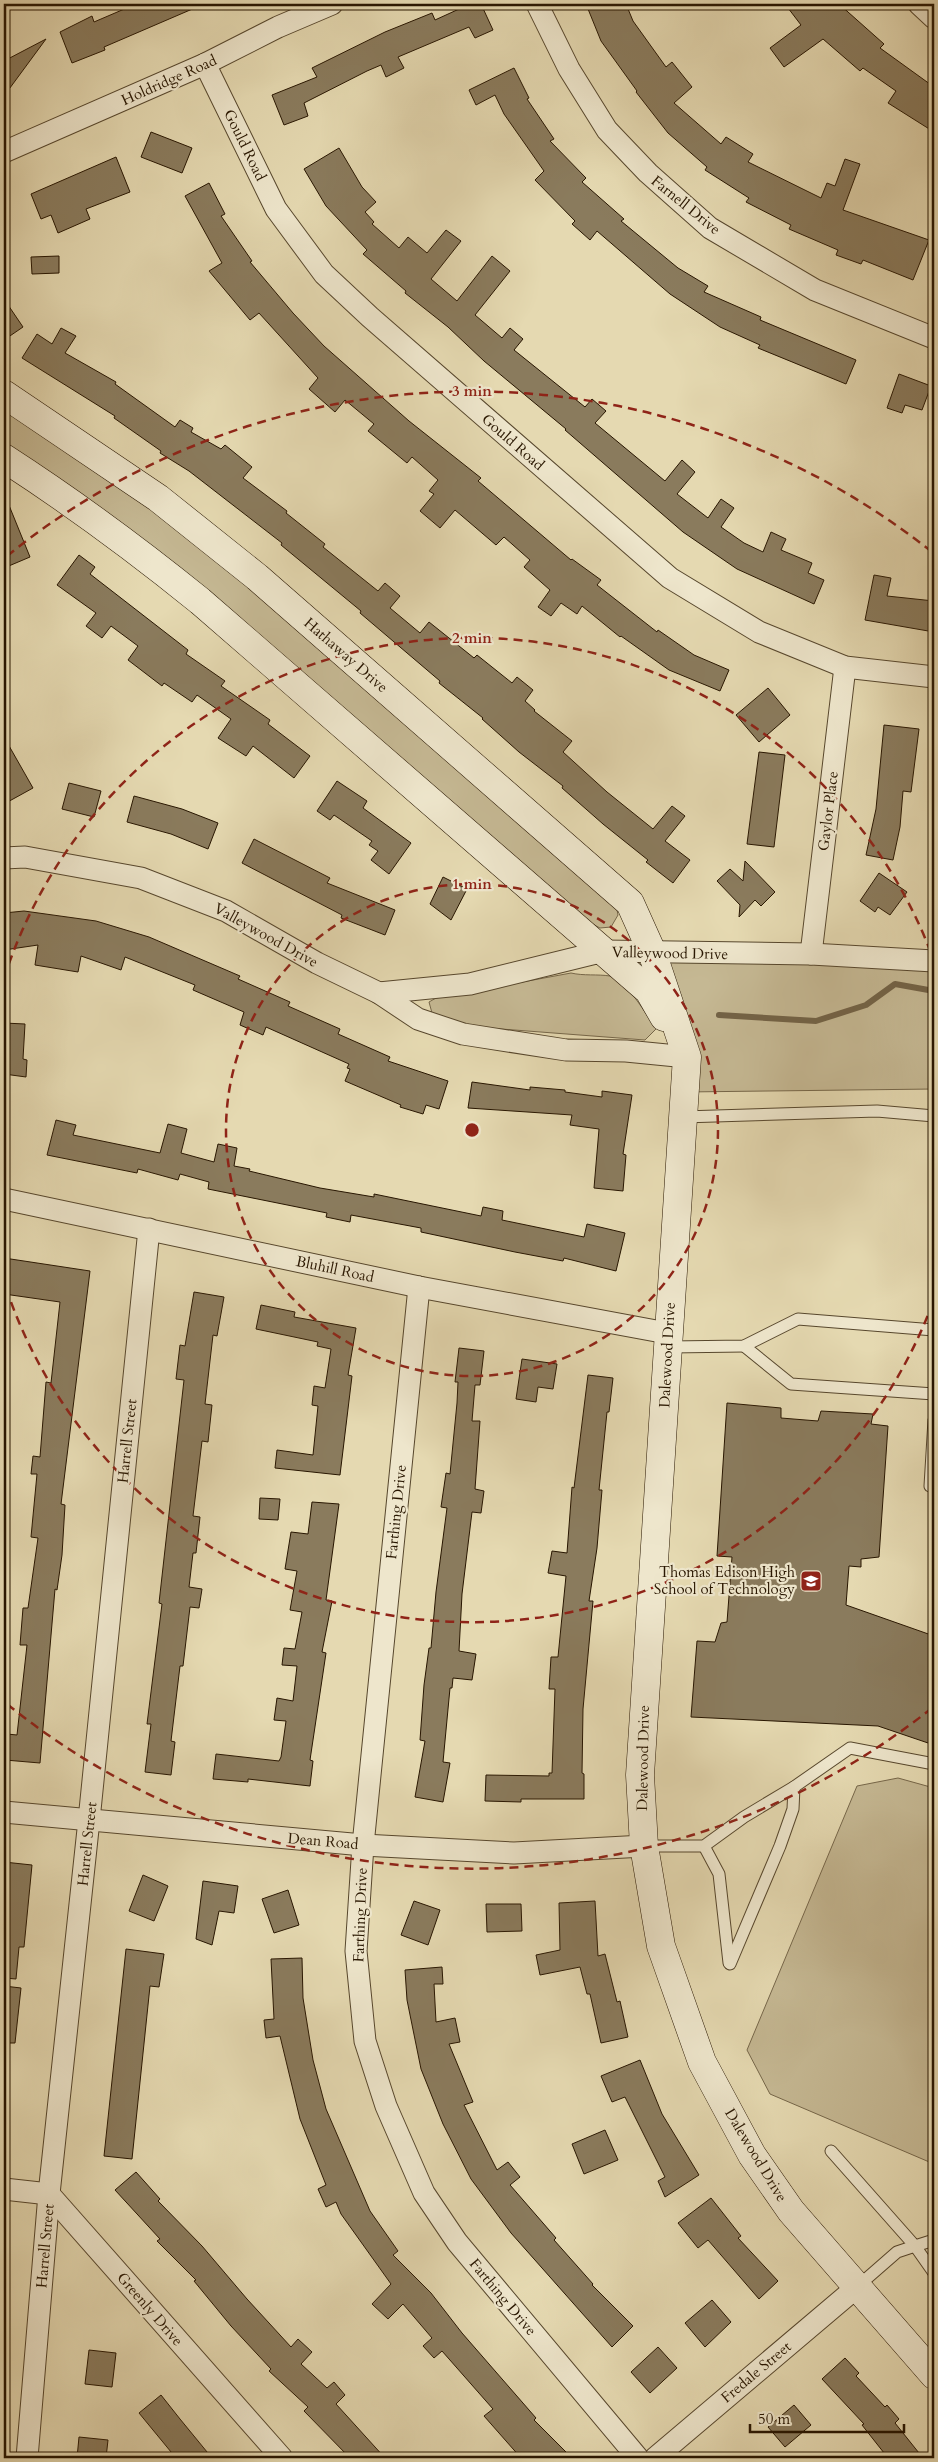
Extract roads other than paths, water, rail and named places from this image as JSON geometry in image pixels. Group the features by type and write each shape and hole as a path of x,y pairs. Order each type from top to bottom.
{"street":[{"name":"Holdridge Road","path":"4,152 205,64 278,27 332,4"},
{"name":"Farnell Drive","path":"537,4 569,69 607,130 648,173 710,228 815,290 934,338"},
{"path":"919,4 934,18"},
{"name":"Gould Road","path":"205,64 276,209 324,274 370,317 670,578 759,632 845,667 934,677"},
{"name":"Hathaway Drive","path":"4,394 158,498 257,577 630,902 652,952"},
{"path":"4,458 48,486 140,552 200,601 604,951 649,991 687,1057"},
{"name":"Gaylor Place","path":"811,954 845,667"},
{"name":"Valleywood Drive","path":"4,858 25,857 141,878 226,911 317,963 379,993 418,1019 463,1034 566,1050 626,1051 687,1057"},
{"name":"Valleywood Drive","path":"379,993 470,984 604,951 811,954 934,961"},
{"name":"Dalewood Drive","path":"652,952 687,1057 640,1775 644,1846 661,1946 702,2062 752,2155 788,2207 934,2375"},
{"name":"Bluhill Road","path":"4,1199 669,1340"},
{"name":"Harrell Street","path":"27,2458 49,2194 149,1229"},
{"name":"Farthing Drive","path":"418,1287 364,1845 356,1951 365,2041 386,2106 424,2193 457,2242 638,2458"},
{"name":"Dean Road","path":"4,1812 364,1845 514,1852 644,1846"},
{"path":"4,2189 49,2194"},
{"name":"Greenly Drive","path":"49,2194 282,2458"},
{"name":"Fredale Street","path":"655,2458 857,2287"}],"lane":[{"path":"683,1117 877,1111 934,1116"},
{"path":"669,1340 744,1346 798,1319 934,1330"},
{"path":"744,1346 791,1384 934,1394"},
{"path":"934,1420 930,1486 934,1488"},
{"path":"644,1846 704,1846 744,1817 794,1787 850,1748 934,1764"},
{"path":"704,1846 719,1874 730,1964 780,1846 793,1809 794,1787"},
{"path":"831,2151 915,2246 934,2273"},
{"path":"857,2287 897,2252 934,2240"}],"waterway":[{"path":"719,1015 816,1021 866,1005 895,984 934,991"}],"place":[{"name":"Thomas Edison High School of Technology","path":"811,1581"}]}
